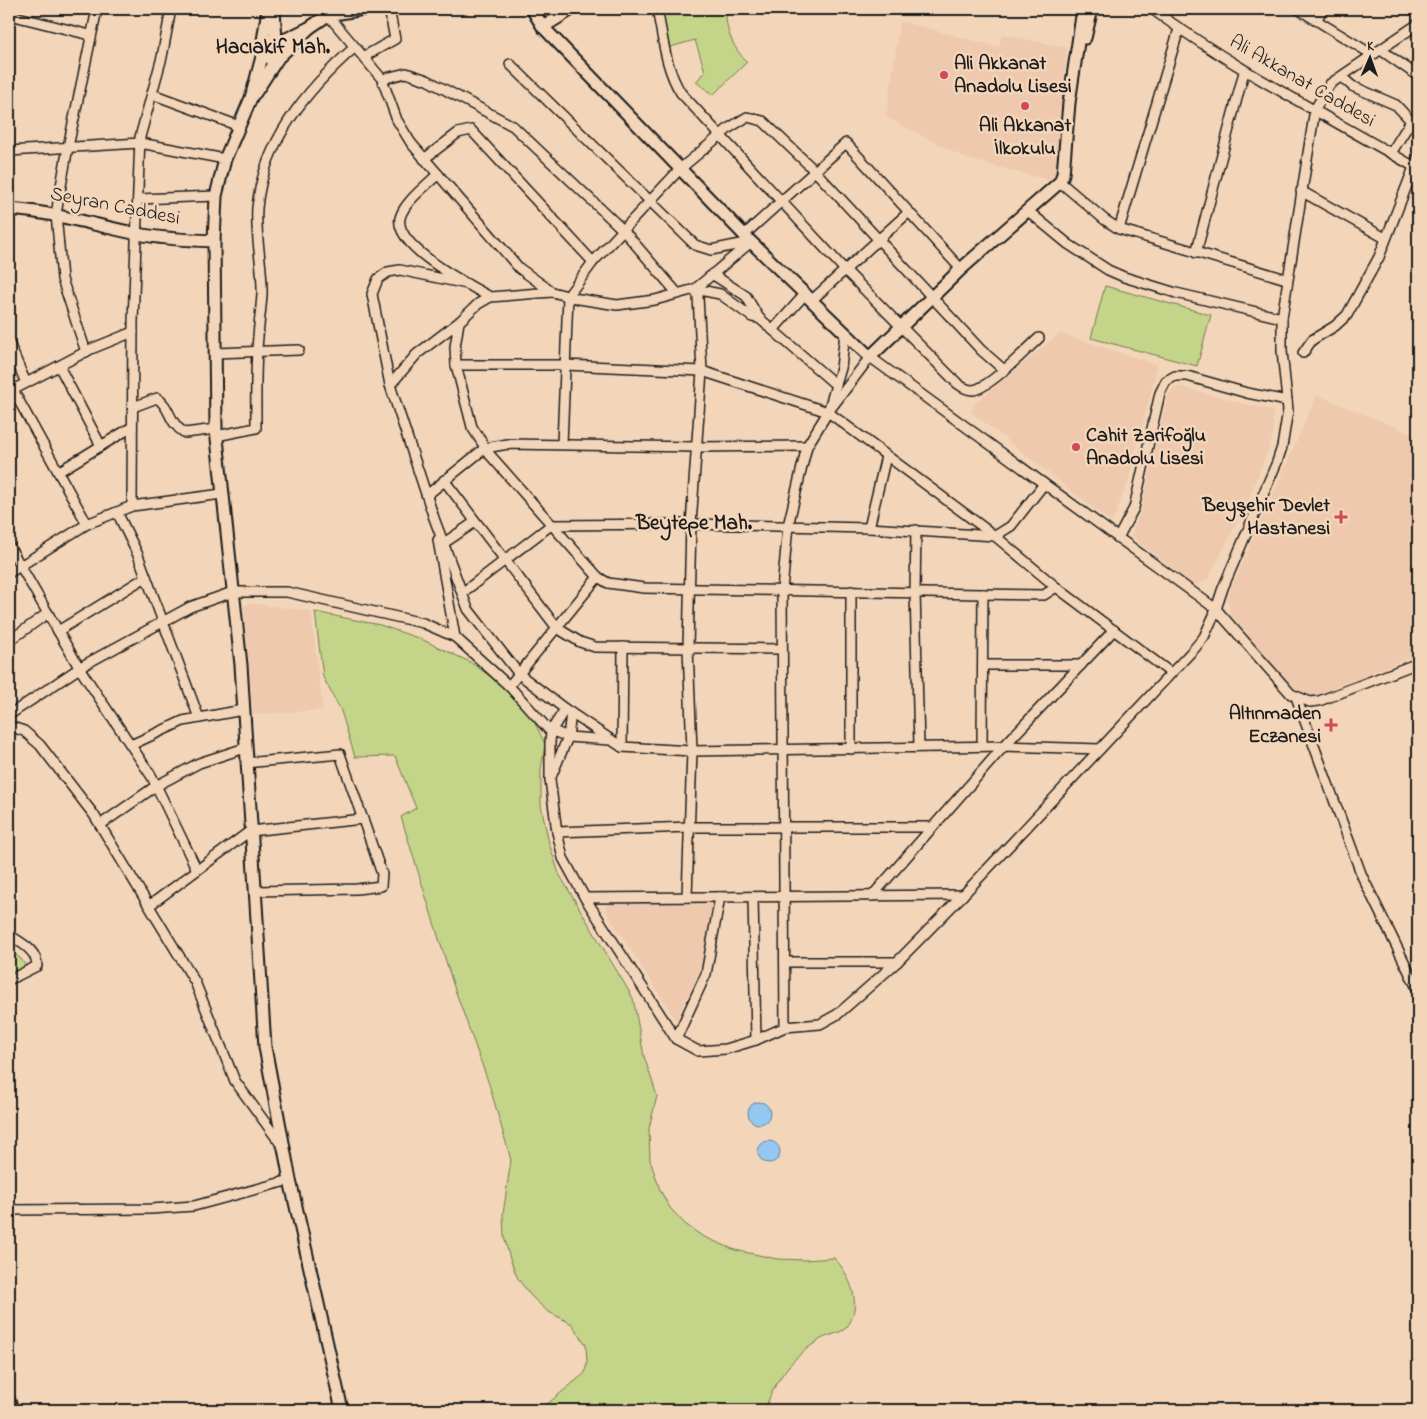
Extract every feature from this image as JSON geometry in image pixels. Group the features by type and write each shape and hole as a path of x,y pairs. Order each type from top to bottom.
{"street":[{"path":"86,352 62,279 56,214 90,35 97,9"},
{"path":"132,506 133,332 140,143 162,57 171,9"},
{"path":"268,9 263,48 251,98 225,159 216,196 214,241 216,432 243,710 265,1047 283,1147 342,1410"},
{"path":"274,9 278,41 283,48 280,57"},
{"path":"251,98 280,57 310,28 328,15 362,9"},
{"path":"364,56 395,39 388,9"},
{"path":"532,9 543,27 748,238 870,358 1216,609 1291,694 1310,702 1319,701 1418,663"},
{"path":"543,27 572,9"},
{"path":"657,9 667,62 674,83 844,269 964,388 972,390 980,388 1004,370 1039,338"},
{"path":"784,1027 782,590 788,526 807,446 828,412 870,358 962,269 1060,182 1063,174 1069,103 1083,9"},
{"path":"1069,103 1092,9"},
{"name":"Ali Akkanat Caddesi","path":"1152,9 1244,72 1315,109 1413,166"},
{"path":"1298,9 1418,76"},
{"path":"1316,20 1324,9"},
{"path":"10,15 90,35"},
{"path":"328,15 382,79 402,132 519,268 552,292"},
{"path":"568,711 552,731 550,780 557,832 563,858 585,898 676,1040 698,1051 726,1049 756,1040 784,1027 820,1024 838,1014 897,962 963,895 1204,637 1277,462 1286,427 1287,401 1282,351 1282,318 1286,279 1315,109 1330,84 1418,24"},
{"path":"263,48 269,40 278,41 310,28"},
{"path":"1119,228 1179,29"},
{"path":"132,406 157,398 163,402 175,427 185,434 256,428 257,352 262,294 257,209 262,182 270,157 287,123 310,90 355,47"},
{"path":"263,48 269,59 280,57"},
{"path":"510,64 695,245 711,250 732,248 748,238"},
{"path":"1196,253 1244,72"},
{"path":"382,79 399,73 413,75 488,111 513,126 623,230 678,294"},
{"path":"1342,77 1352,86 1396,105 1411,121 1391,153"},
{"path":"152,94 239,126"},
{"path":"562,444 568,296 593,262 680,168 747,117 763,121 815,171 876,239 981,350 1004,370"},
{"path":"424,159 458,133 472,130 593,262"},
{"path":"9,151 140,143 225,159"},
{"path":"390,385 417,354 459,322 478,304 490,297 552,292 617,305 655,300 695,289 748,238 782,201 846,143 962,269"},
{"path":"1303,353 1312,340 1335,326 1347,315 1379,257 1418,157"},
{"path":"438,174 403,210 400,225 407,239 433,262 490,297"},
{"path":"1060,182 1105,220 1119,228 1286,279"},
{"path":"1301,191 1385,238"},
{"path":"138,199 216,196"},
{"name":"Seyran Caddesi","path":"9,209 56,214 138,234 168,239 214,241"},
{"path":"1028,211 1068,244 1108,270 1124,277 1176,293 1282,318"},
{"path":"773,330 809,296 844,269 909,212"},
{"path":"466,284 400,270 388,272 378,280 372,294 390,385 434,518 468,609 519,674 568,711 622,747 692,750 982,746 1100,749"},
{"path":"712,274 746,296 760,318 836,385"},
{"path":"695,289 720,294 752,317 760,318"},
{"path":"687,897 692,750 688,648 691,524 702,371 698,296 695,289"},
{"path":"459,322 455,347 456,365 472,427 485,448 551,525 598,577 608,583 644,588 1044,595 1056,587"},
{"path":"88,524 11,391 86,352 133,332"},
{"path":"828,412 841,368 845,333"},
{"path":"9,343 26,383"},
{"path":"215,353 299,350"},
{"path":"456,365 565,365 702,371 828,412 996,536 1056,587 1171,673"},
{"path":"59,366 101,446"},
{"path":"1118,538 1134,508 1160,394 1166,381 1175,376 1187,376 1247,393 1287,401"},
{"path":"58,472 132,427"},
{"path":"427,495 485,448 508,444 697,447 807,446"},
{"path":"869,528 886,456"},
{"path":"444,480 557,628 580,642 595,646 782,650"},
{"path":"462,593 551,525 691,524 869,528 996,536 1011,526 1044,484"},
{"path":"9,573 88,524 132,506 222,494"},
{"path":"116,512 138,555 161,621 199,718"},
{"path":"434,518 455,637"},
{"path":"444,543 475,522"},
{"path":"916,530 915,592 919,748"},
{"path":"9,546 80,669 156,786 197,870"},
{"path":"58,631 146,577"},
{"path":"509,686 598,577"},
{"path":"851,591 851,749"},
{"path":"9,715 80,669 161,621 190,607 233,592 287,592 423,623 455,637 509,686 552,731 568,737 611,740"},
{"path":"982,746 983,594"},
{"path":"9,641 48,614"},
{"path":"872,896 1004,746 1114,630"},
{"path":"622,747 623,647"},
{"path":"983,665 1081,665"},
{"path":"1296,697 1362,876 1418,990"},
{"path":"131,745 183,721 243,710"},
{"path":"550,780 560,760 568,737 568,711"},
{"path":"9,726 24,731 40,744 100,825 195,982 235,1081 283,1147"},
{"path":"100,825 156,786 198,763 245,748"},
{"path":"246,763 340,754 382,874 381,886 357,889 254,891"},
{"path":"150,905 250,831 362,819"},
{"path":"557,832 689,828 931,828"},
{"path":"585,898 963,895"},
{"path":"753,896 756,1040"},
{"path":"676,1040 706,974 720,897"},
{"path":"9,935 31,951 37,958 37,966 9,980"},
{"path":"785,962 897,962"},
{"path":"9,1210 152,1209 194,1206 290,1180"},
{"path":"9,1397 14,1410"}],"shaded area":[{"path":"900,21 999,47 1002,34 1067,48 1060,110 1056,182 967,159 886,117"},
{"name":"Cahit Zarifoğlu Anadolu Lisesi","path":"1060,333 1158,365 1128,482 1112,523 971,412 975,403"},
{"path":"1178,386 1273,411 1273,437 1250,496 1209,578 1195,586 1131,536 1141,510 1168,394"},
{"name":"Beyşehir Devlet Hastanesi","path":"1317,395 1418,436 1418,654 1312,697 1295,692 1231,615 1227,598"},
{"path":"249,603 311,611 323,710 253,715 244,607"},
{"path":"608,902 713,903 701,968 676,1020 605,910"}],"green space":[{"path":"661,9 726,9 727,24 731,38 747,62 713,95 696,82 705,71 695,40 667,48"},
{"path":"1105,286 1211,315 1197,366 1091,338"},
{"path":"315,612 380,625 421,639 470,662 500,683 532,717 545,744 541,770 541,805 549,843 559,874 633,998 644,1056 657,1096 649,1128 650,1160 660,1190 670,1208 685,1224 702,1236 735,1250 777,1259 834,1258 850,1282 853,1291 854,1310 846,1328 811,1345 786,1369 774,1388 765,1410 540,1410 585,1373 587,1362 586,1345 572,1324 547,1311 531,1296 518,1279 510,1259 504,1237 503,1214 511,1160 489,1084 454,987 401,817 416,808 395,756 355,757 341,711 323,677"},
{"path":"9,949 21,959 28,969 9,979"}],"water":[{"path":"759,1102 767,1105 770,1113 767,1121 759,1124 751,1121 748,1113 751,1105"},
{"path":"769,1141 777,1144 780,1152 777,1160 769,1163 761,1160 758,1152 761,1144"}],"place":[{"name":"Ali Akkanat Anadolu Lisesi","path":"944,75"},
{"name":"Ali Akkanat İlkokulu","path":"1025,106"},
{"name":"Cahit Zarifoğlu Anadolu Lisesi","path":"1076,447"},
{"name":"Beyşehir Devlet Hastanesi","path":"1341,517"},
{"name":"Altınmaden Eczanesi","path":"1331,725"}],"district":[{"name":"Hacıakif Mah.","path":"273,48"},
{"name":"Beytepe Mah.","path":"694,524"}]}
